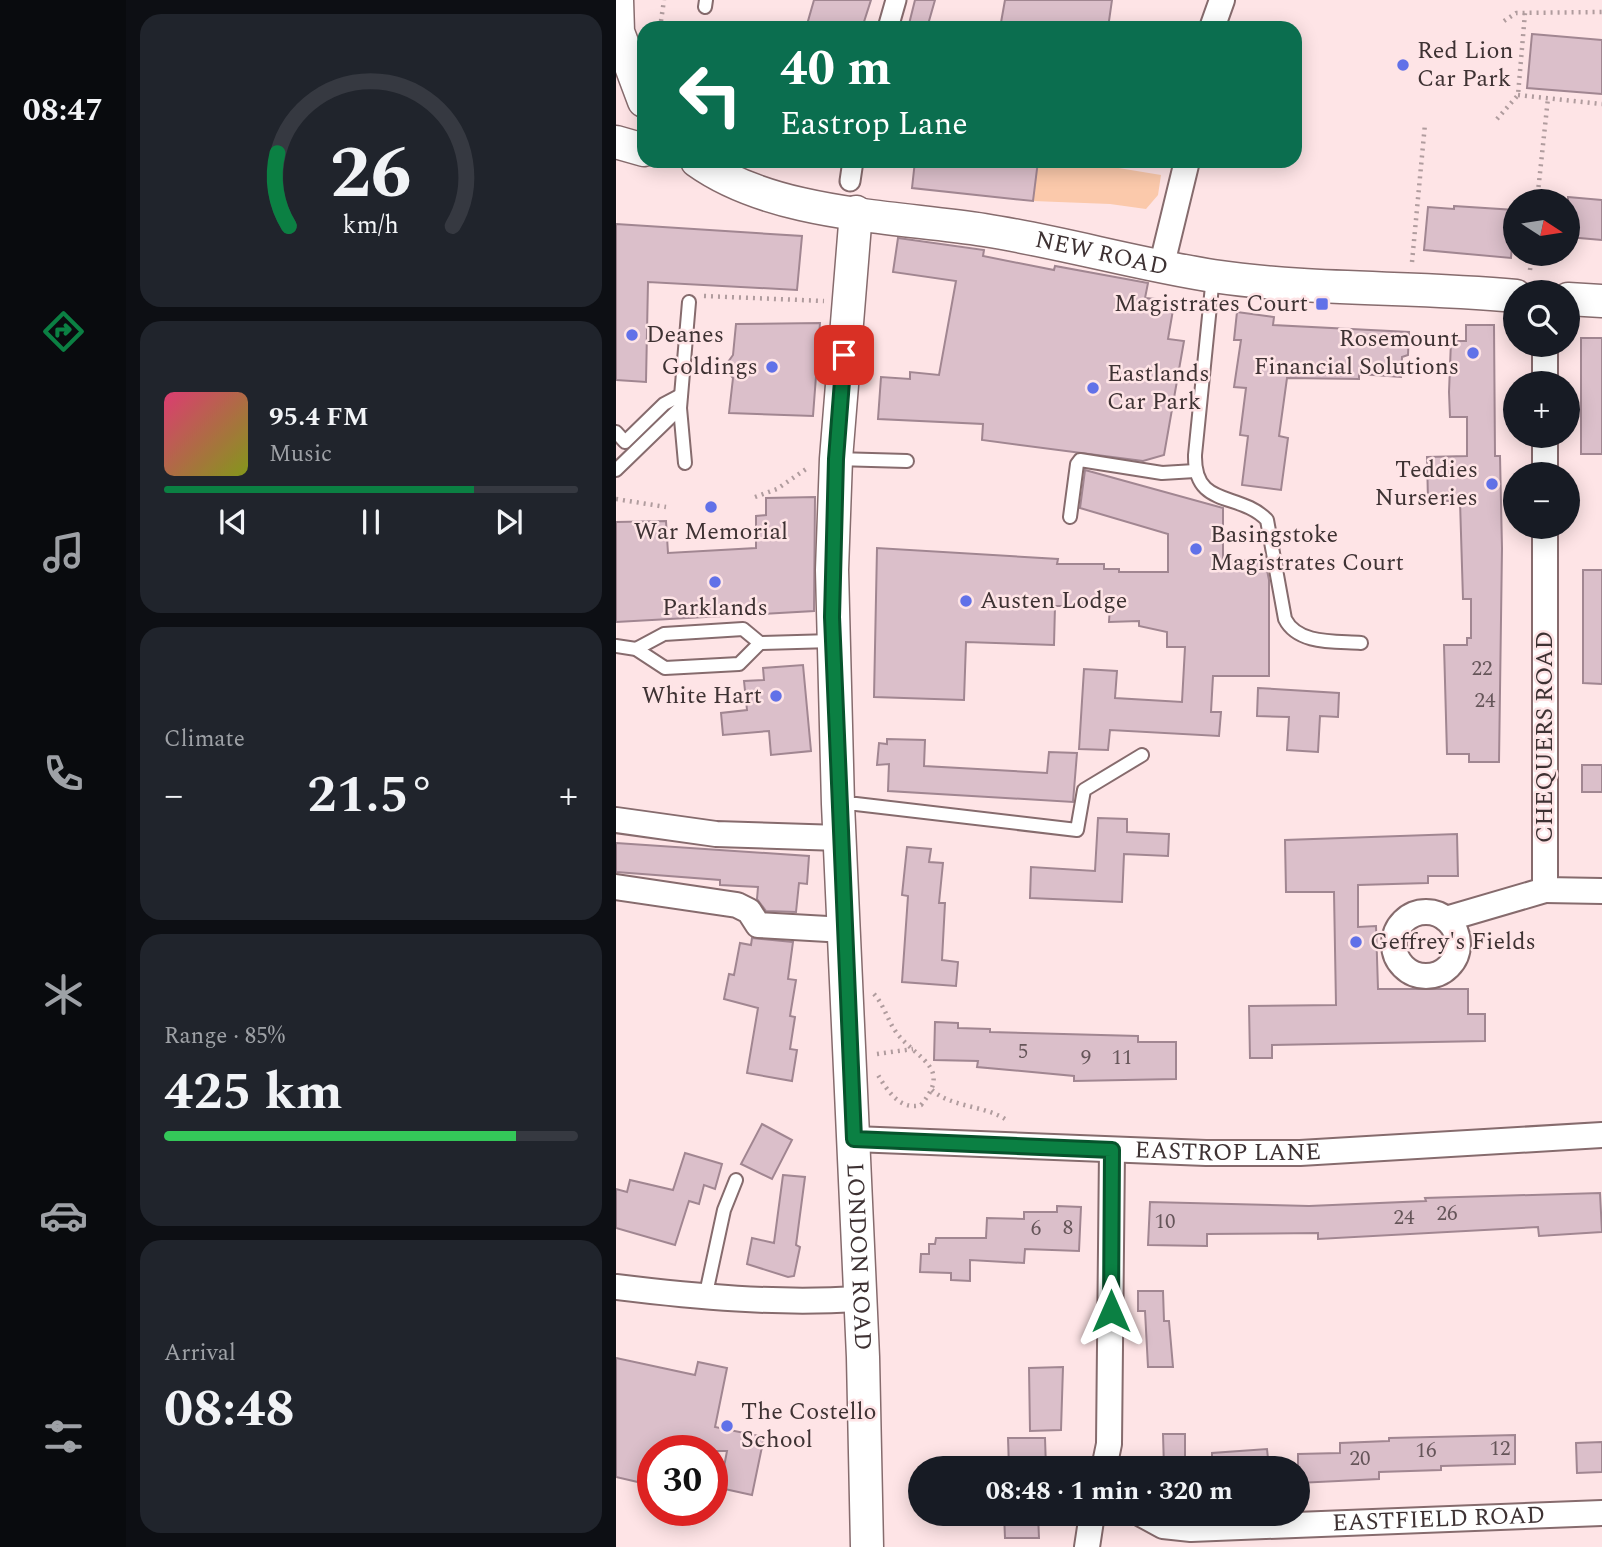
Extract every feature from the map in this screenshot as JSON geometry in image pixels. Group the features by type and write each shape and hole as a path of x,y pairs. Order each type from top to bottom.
{"street":[{"path":"617,0 617,34 637,84"},
{"path":"890,21 896,0"},
{"path":"1215,21 1222,0"},
{"path":"616,142 637,148"},
{"name":"NEW ROAD","path":"705,168 771,195 856,212 995,232 1213,275 1302,285 1469,291 1503,286"},
{"path":"850,181 852,168"},
{"path":"1162,264 1185,168"},
{"name":"LONDON ROAD","path":"856,212 827,461 838,804 863,1357 867,1547"},
{"path":"1580,300 1602,301"},
{"name":"CHEQUERS ROAD","path":"1545,539 1545,890"},
{"path":"616,820 658,820 781,838 840,838"},
{"path":"616,887 737,905 749,911 758,925 845,930"},
{"path":"1446,919 1545,890 1602,891"},
{"name":"EASTROP LANE","path":"854,1139 1112,1150 1300,1153 1602,1135"},
{"path":"1107,1456 1110,1444 1112,1150"},
{"path":"616,1287 705,1298 775,1302 859,1298"},
{"name":"EASTFIELD ROAD","path":"1163,1526 1189,1538 1602,1513"},
{"path":"1087,1547 1090,1526"}],"lane":[{"path":"1213,275 1195,471 1199,484 1212,494 1253,510 1267,520 1285,619 1290,629 1307,638 1362,643"},
{"path":"685,463 681,402 689,302"},
{"path":"616,432 625,442 664,404 681,402"},
{"path":"616,470 681,402"},
{"path":"1070,517 1077,464 1080,460 1162,473 1195,471"},
{"path":"827,461 907,461"},
{"path":"636,649 664,634 743,629 761,643 833,641"},
{"path":"616,646 636,649 665,668 738,664 761,643"},
{"path":"838,804 1077,830 1084,790 1142,755"},
{"path":"705,1298 724,1210 736,1180"}],"path":[{"path":"661,21 664,0"},
{"path":"1504,21 1516,13 1602,12"},
{"path":"1497,119 1518,95 1525,13"},
{"path":"1518,95 1602,104"},
{"path":"1538,189 1548,98"},
{"path":"1412,264 1425,124"},
{"path":"689,302 691,295 836,301"},
{"path":"755,497 777,489 827,461"},
{"path":"616,499 666,507"},
{"path":"868,988 881,1002 899,1035 927,1062 934,1076 932,1090 920,1105 904,1105 895,1098 871,1062 879,1052 913,1049"},
{"path":"932,1090 940,1097 1007,1120 1020,1146"}],"shaded area":[{"path":"1037,168 1118,168 1161,175 1158,195 1146,209 1110,204 1033,201"}],"building":[{"path":"814,0 871,0 864,21 808,21"},
{"path":"915,0 935,0 929,21 910,21"},
{"path":"1005,0 1112,0 1109,21 1001,21"},
{"path":"1532,34 1602,40 1602,94 1527,88"},
{"path":"914,168 1037,168 1033,201 912,188"},
{"path":"1580,198 1602,200 1602,240 1580,238"},
{"path":"1454,206 1503,209 1503,257 1424,250 1428,207 1454,209"},
{"name":"Deanes","path":"616,224 802,236 797,290 648,282 646,382 616,380"},
{"path":"898,238 984,250 983,256 1054,270 1055,266 1148,283 1145,298 1155,299 1154,309 1173,310 1168,339 1184,341 1164,455 1143,461 982,440 983,424 878,419 881,377 910,379 910,372 939,375 956,281 893,272"},
{"path":"1237,312 1274,317 1273,325 1409,332 1408,355 1402,357 1401,377 1359,374 1359,379 1287,378 1279,436 1288,438 1281,490 1242,485 1248,436 1240,435 1246,388 1234,387 1241,340 1234,340"},
{"name":"Goldings","path":"820,323 813,416 729,413 733,378 728,372 728,362 733,355 736,324"},
{"path":"1466,325 1494,325 1495,456 1500,456 1502,548 1499,762 1469,762 1469,754 1447,754 1444,645 1467,645 1467,638 1471,638 1471,599 1463,599 1460,501 1428,501 1427,457 1467,456 1467,417 1450,417 1449,392 1451,341 1466,341"},
{"path":"1581,338 1602,338 1602,454 1581,454"},
{"path":"1085,470 1223,508 1223,561 1265,560 1269,580 1269,676 1213,676 1211,712 1221,712 1219,736 1110,730 1108,750 1079,749 1084,669 1117,671 1115,698 1182,702 1185,647 1167,647 1167,632 1139,626 1139,621 1109,622 1110,606 1055,606 1054,645 966,642 964,700 874,697 877,548 1058,559 1057,564 1104,564 1104,569 1119,569 1119,572 1168,572 1168,534 1080,508"},
{"name":"Parklands","path":"815,497 814,611 616,622 616,522 666,521 668,553 756,548 756,516 766,515 766,498"},
{"path":"1583,570 1602,570 1602,684 1583,683"},
{"name":"White Hart","path":"803,665 811,751 771,755 769,731 723,735 721,713 747,710 744,681 764,680 763,668"},
{"path":"1258,688 1339,693 1338,717 1320,716 1318,752 1287,750 1289,717 1257,716"},
{"path":"887,739 925,740 924,766 1047,773 1049,752 1077,753 1073,802 888,791 889,764 877,765 879,743 887,744"},
{"path":"1582,765 1602,765 1602,792 1582,792"},
{"path":"1098,818 1127,819 1127,832 1169,834 1168,856 1124,854 1122,902 1030,898 1031,867 1095,871"},
{"name":"Geffrey's Fields","path":"1457,834 1458,876 1428,876 1428,883 1358,885 1358,927 1376,926 1378,989 1468,989 1468,1014 1485,1014 1485,1041 1272,1045 1272,1058 1250,1058 1249,1006 1336,1005 1334,892 1286,892 1285,840"},
{"path":"616,843 809,856 807,884 799,883 796,912 766,911 757,899 758,887 720,885 720,880 616,872"},
{"path":"907,847 931,849 929,862 943,863 939,903 945,903 942,960 958,962 956,986 902,982 908,896 902,895"},
{"path":"752,938 793,942 788,979 796,980 790,1016 795,1017 790,1049 797,1050 792,1081 747,1073 758,1008 724,999 729,974 734,975 740,943 751,945"},
{"path":"935,1022 958,1023 958,1028 990,1029 990,1032 1138,1036 1138,1042 1176,1042 1176,1079 1074,1081 1074,1076 977,1067 978,1061 934,1060"},
{"path":"762,1124 792,1140 772,1179 741,1164"},
{"path":"685,1153 722,1164 715,1189 704,1185 699,1204 689,1201 675,1245 616,1228 616,1189 627,1192 630,1180 673,1190"},
{"path":"783,1175 805,1177 796,1245 800,1247 794,1276 788,1277 747,1264 752,1238 774,1243"},
{"path":"1600,1193 1602,1232 1539,1236 1538,1227 1318,1239 1318,1233 1207,1234 1207,1246 1148,1245 1150,1202 1309,1206 1426,1201 1425,1198"},
{"path":"1057,1206 1081,1207 1079,1251 1025,1249 1024,1263 970,1260 970,1281 951,1280 951,1273 920,1272 921,1254 929,1254 929,1244 935,1244 936,1238 986,1238 987,1218 1024,1219 1024,1212 1057,1212"},
{"path":"1138,1291 1163,1291 1164,1321 1169,1321 1173,1367 1148,1367 1145,1311 1138,1311"},
{"path":"616,1358 695,1375 698,1362 727,1368 715,1427 764,1437 752,1495 728,1490 728,1435 637,1435 637,1482 616,1477"},
{"path":"1063,1367 1061,1430 1030,1431 1029,1368"},
{"path":"1163,1434 1185,1434 1185,1456 1164,1456"},
{"path":"1515,1435 1515,1464 1441,1466 1441,1470 1379,1472 1379,1479 1310,1482 1310,1456 1298,1456 1340,1453 1340,1443 1389,1441 1389,1438"},
{"path":"1008,1438 1045,1438 1046,1456 1009,1456"},
{"path":"1602,1442 1602,1472 1577,1473 1576,1443"},
{"path":"1267,1449 1268,1456 1212,1456 1212,1453"},
{"path":"1004,1526 1038,1526 1039,1538 1005,1538"}],"place":[{"name":"Red Lion Car Park","path":"1403,65"},
{"name":"Magistrates Court","path":"1322,304"},
{"name":"Deanes","path":"632,335"},
{"name":"Rosemount Financial Solutions","path":"1473,353"},
{"name":"Goldings","path":"772,367"},
{"name":"Eastlands Car Park","path":"1093,388"},
{"name":"Teddies Nurseries","path":"1492,484"},
{"name":"War Memorial","path":"711,507"},
{"name":"Basingstoke Magistrates Court","path":"1196,549"},
{"name":"Parklands","path":"715,582"},
{"name":"Austen Lodge","path":"966,601"},
{"name":"White Hart","path":"776,696"},
{"name":"Geffrey's Fields","path":"1356,942"},
{"name":"The Costello School","path":"727,1426"}],"route":[{"path":"844,355 836,459 832,617 854,1139 911,1139 1112,1150 1111,1311"}]}
